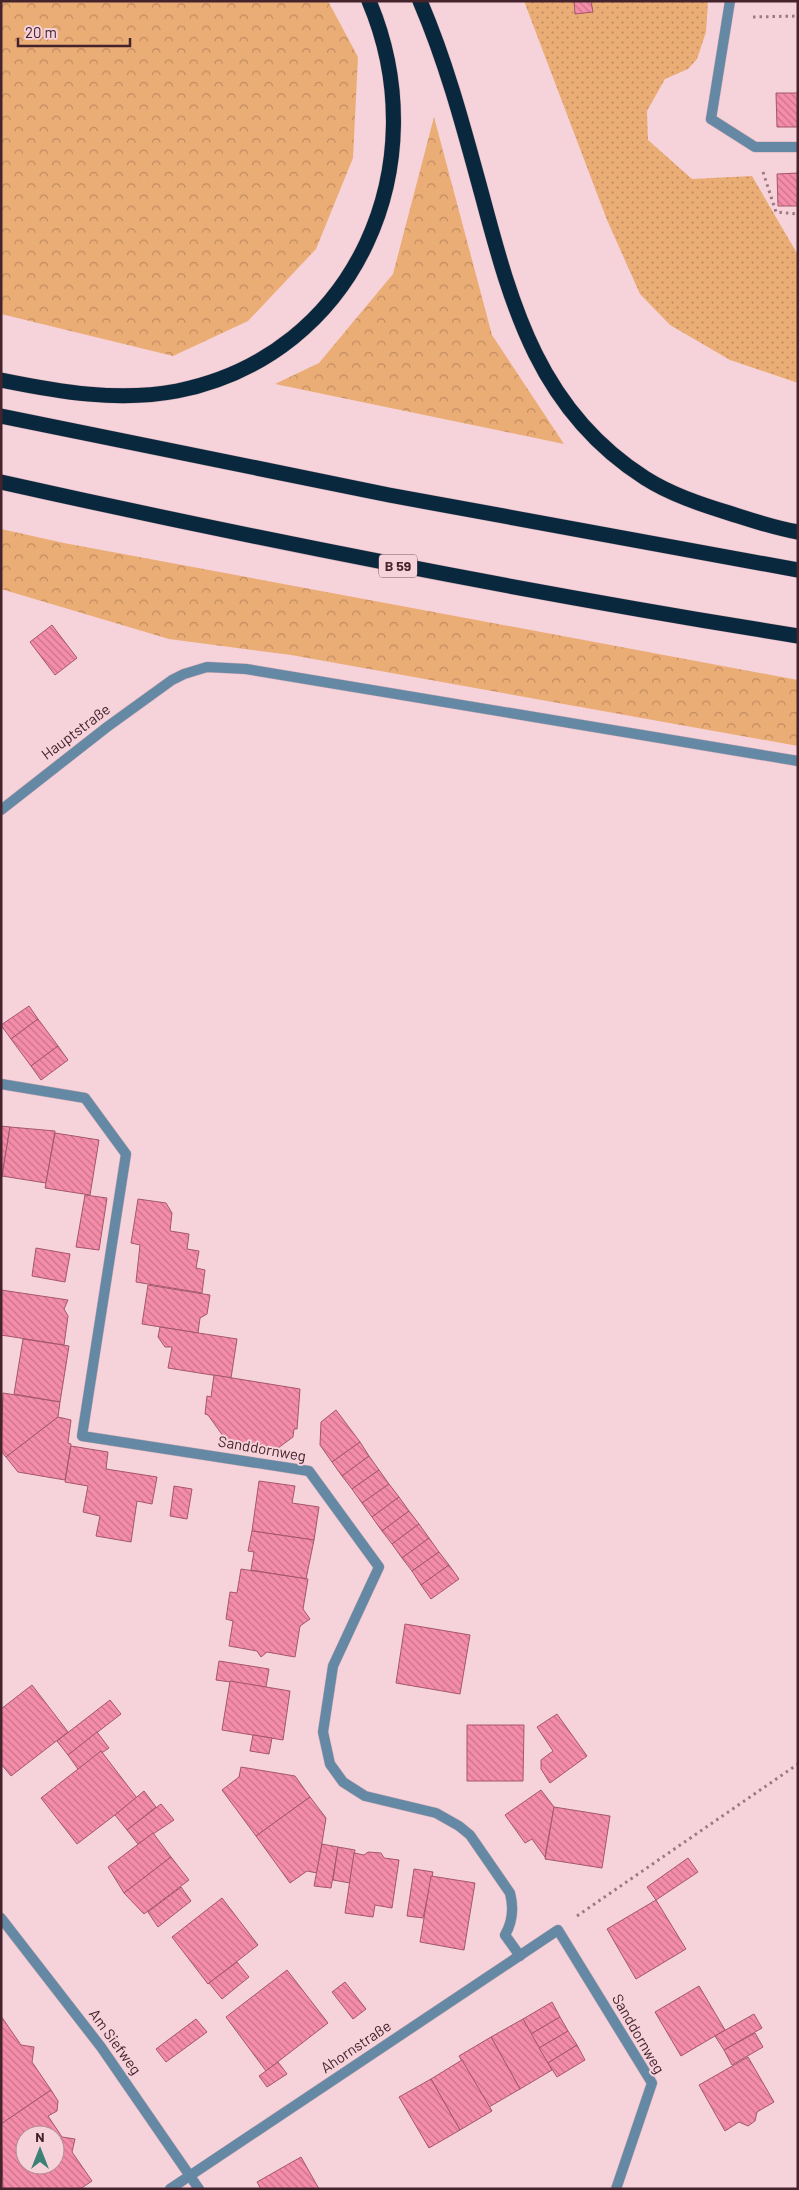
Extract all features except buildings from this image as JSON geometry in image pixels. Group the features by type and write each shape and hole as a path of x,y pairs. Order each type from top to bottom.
{"highway":[{"path":"1,380 102,396 178,391 213,381 246,368 287,341 320,312 338,289 362,252 384,201 391,167 394,114 391,78 385,47 369,1"},
{"path":"420,1 448,75 510,297 538,361 555,389 596,439 646,478 676,494 710,507 798,532"},
{"path":"1,416 389,495 798,570"},
{"name":"B 59","path":"1,482 371,561 552,595 798,636"}],"street":[{"path":"730,1 711,119 755,147 798,147"},
{"name":"Hauptstraße","path":"1,810 99,733 172,680 194,670 233,667 798,761"},
{"name":"Sanddornweg","path":"1,1084 84,1098 126,1154 82,1436 309,1471 379,1568 333,1666 322,1732 330,1764 344,1782 358,1793 436,1813 448,1818 464,1830 510,1893 512,1920 505,1935 520,1956"},
{"name":"Am Siefweg","path":"1,1918 96,2040 199,2189"},
{"name":"Sanddornweg","path":"558,1930 652,2083 616,2189"},
{"name":"Ahornstraße","path":"170,2189 558,1930"}],"path":[{"path":"728,17 798,16"},
{"path":"755,147 776,212 798,214"},
{"path":"558,1930 798,1764"}],"green space":[{"path":"1,1 328,1 358,57 353,158 316,249 248,321 173,356 1,314"},
{"path":"524,1 708,1 706,32 697,59 688,69 665,79 647,111 648,140 692,179 752,176 798,255 798,383 730,360 670,325 640,294 607,220"},
{"path":"434,117 492,335 564,444 275,384 319,363 393,274"},
{"path":"1,529 64,543 798,680 798,746 291,655 169,639 1,589"}]}
